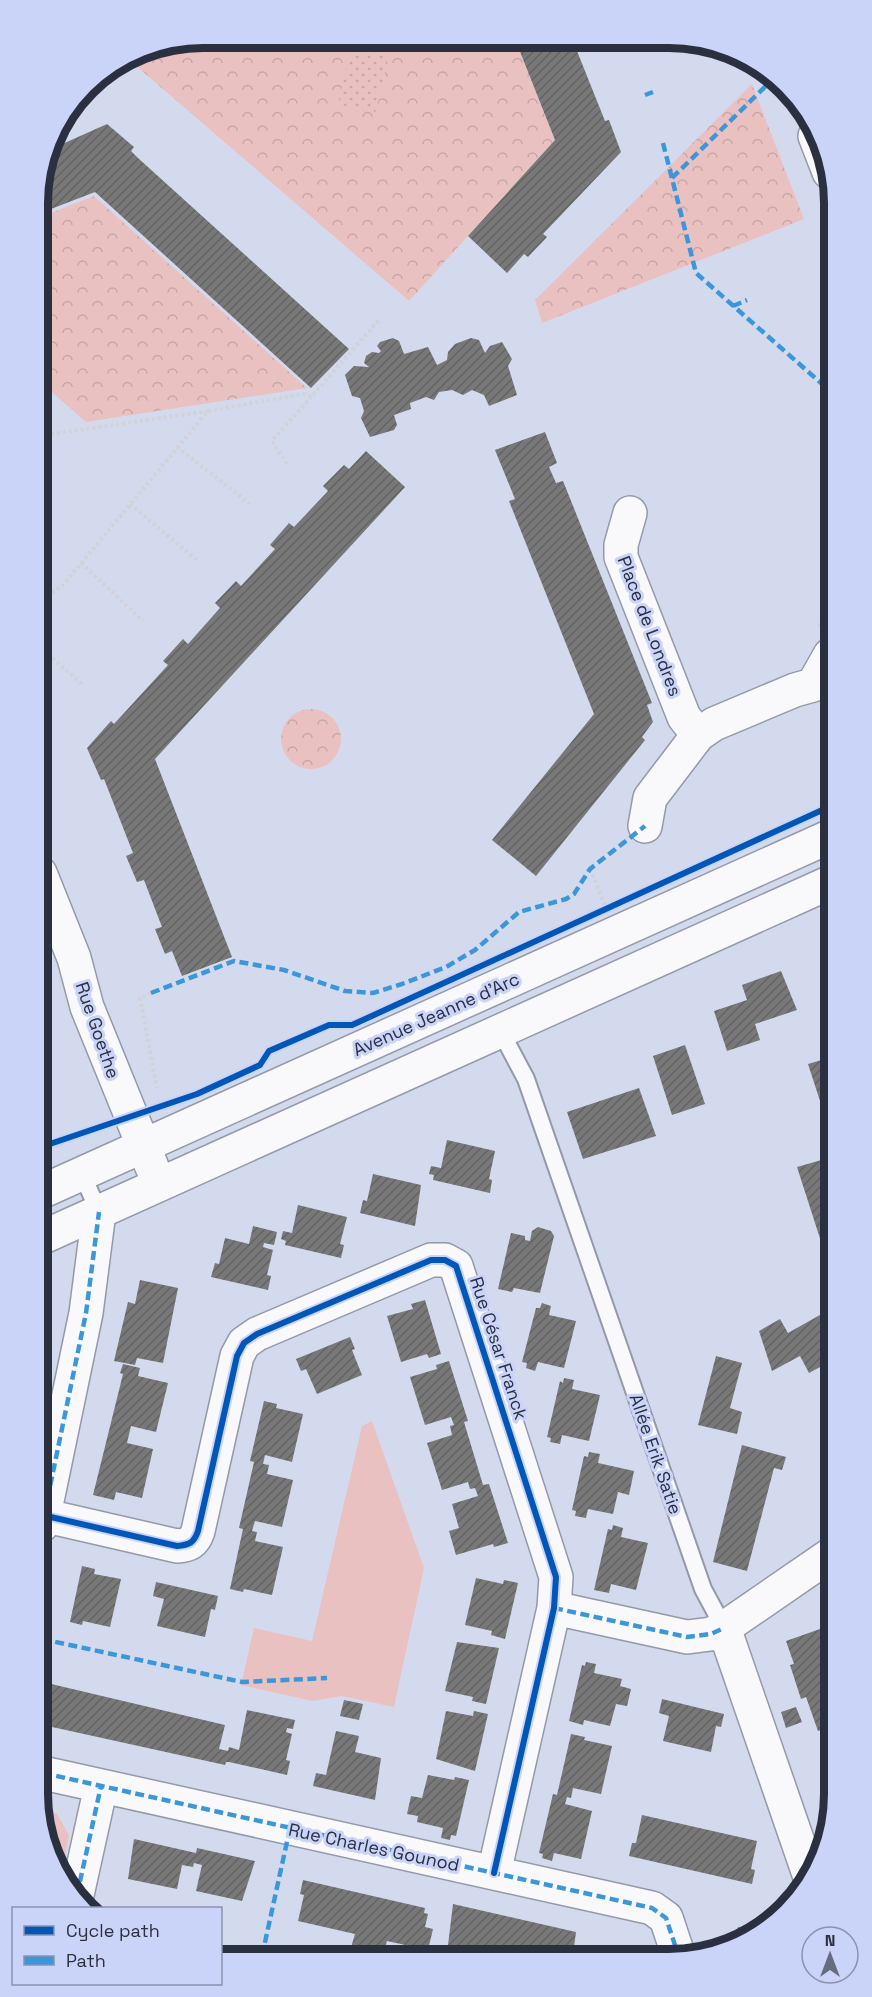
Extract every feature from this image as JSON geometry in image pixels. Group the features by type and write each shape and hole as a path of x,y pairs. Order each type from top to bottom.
{"street":[{"name":"Place de Londres","path":"630,513 621,544 621,557 684,717 698,735"},
{"path":"645,826 650,798 698,735 714,724 795,690 813,686 824,667"},
{"name":"Avenue Jeanne d'Arc","path":"48,1189 824,839"},
{"path":"48,1235 824,885"},
{"name":"Rue Goethe","path":"50,925 87,1007 142,1146 160,1185"},
{"path":"48,1495 86,1313 99,1212"},
{"name":"Rue César Franck","path":"48,1520 177,1546 187,1546 195,1540 237,1356 244,1343 257,1334 431,1260 445,1260 456,1266 463,1280 556,1577 554,1608 494,1873"},
{"path":"554,1608 687,1637 711,1634 724,1628 824,1561"},
{"name":"Allée Erik Satie","path":"724,1628 806,1866"},
{"name":"Rue Charles Gounod","path":"48,1774 652,1908 666,1918 676,1949"},
{"path":"79,1886 101,1786"}],"lane":[{"name":"Allée Erik Satie","path":"501,1032 526,1079 703,1589 724,1628"},
{"path":"82,1174 99,1212"}],"path":[{"path":"287,464 272,441 380,319"},
{"path":"48,435 208,411 303,394 312,397"},
{"path":"48,596 63,585 208,411"},
{"path":"177,447 250,504"},
{"path":"130,504 198,561"},
{"path":"81,563 143,621"},
{"path":"48,654 83,686"},
{"path":"590,869 607,908"},
{"path":"596,913 617,904"},
{"path":"152,993 140,998 157,1089"}],"green space":[{"path":"193,48 519,48 555,140 409,301 134,64 153,56"},
{"path":"351,48 391,48 375,113 338,104"},
{"path":"752,84 804,219 542,323 535,300"},
{"path":"94,196 307,388 86,422 48,389 48,214"},
{"path":"311,709 332,718 341,739 332,760 311,769 290,760 281,739 290,718"},
{"path":"372,1421 424,1568 394,1707 342,1696 312,1701 241,1685 254,1628 312,1641 362,1426"},
{"path":"49,1811 57,1814 69,1835 64,1860 53,1834"}],"building":[{"path":"519,48 576,48 605,121 609,120 621,152 543,234 547,237 528,257 524,254 507,273 468,236 555,140"},
{"path":"107,124 134,147 131,151 138,158 349,349 311,388 95,192 48,210 49,183 59,145"},
{"path":"393,338 399,341 404,354 428,347 437,365 447,360 448,352 455,344 471,338 479,340 485,353 490,346 502,342 512,359 508,366 517,395 489,406 484,395 472,390 463,395 452,390 439,392 434,400 426,397 410,403 411,409 394,415 397,425 394,430 370,437 361,418 364,411 360,398 352,396 345,375 354,366 369,367 364,363 366,356 372,352 379,353 381,351 377,346 380,342"},
{"path":"545,432 557,463 549,467 556,483 563,481 652,703 647,705 653,722 642,737 645,740 536,876 492,840 594,714 509,501 515,499 495,450"},
{"path":"366,451 405,487 155,759 232,957 182,976 172,951 165,954 155,929 162,927 144,880 137,882 126,856 133,853 104,779 101,780 87,748 111,721 114,724 168,665 163,661 183,639 188,644 220,608 215,603 236,581 241,586 275,549 270,545 289,523 294,527 328,491 323,486 344,465 349,469"},
{"path":"781,971 797,1010 755,1024 760,1040 727,1051 714,1011 747,1000 742,985"},
{"path":"685,1045 705,1104 672,1115 653,1056"},
{"path":"824,1059 824,1113 808,1064"},
{"path":"639,1088 656,1136 583,1159 567,1112"},
{"path":"447,1140 495,1151 489,1179 492,1180 490,1193 433,1180 434,1175 429,1174 431,1166 441,1168"},
{"path":"824,1159 824,1251 797,1167"},
{"path":"373,1174 421,1185 415,1226 360,1213 363,1200 367,1201"},
{"path":"298,1205 347,1217 340,1244 344,1245 341,1258 285,1245 286,1241 281,1239 283,1231 292,1233"},
{"path":"253,1226 277,1232 274,1245 264,1243 263,1247 273,1250 267,1275 271,1276 268,1290 211,1277 215,1263 219,1264 225,1238 249,1244"},
{"path":"538,1227 551,1231 554,1236 540,1293 514,1288 512,1292 498,1289 511,1233 525,1236 525,1240 530,1241 532,1231"},
{"path":"140,1280 178,1288 163,1363 137,1358 135,1365 114,1361 128,1302 135,1304"},
{"path":"425,1300 441,1354 429,1358 427,1354 401,1362 387,1316 413,1309 411,1304"},
{"path":"542,1303 551,1306 549,1315 576,1321 564,1368 538,1362 535,1371 526,1368 527,1363 522,1362 536,1308 540,1308"},
{"path":"824,1313 824,1365 809,1373 800,1356 772,1371 759,1331 780,1319 788,1333"},
{"path":"350,1337 355,1349 352,1350 362,1375 317,1394 306,1369 301,1371 296,1359"},
{"path":"716,1356 742,1363 730,1408 742,1412 737,1434 698,1425"},
{"path":"449,1361 468,1421 464,1422 483,1485 489,1484 508,1543 494,1547 493,1544 456,1555 449,1531 459,1528 452,1504 478,1496 475,1488 470,1489 468,1482 442,1490 427,1443 452,1435 450,1426 454,1425 451,1417 425,1425 410,1377 437,1369 436,1365"},
{"path":"123,1364 140,1368 138,1376 168,1383 156,1432 131,1426 127,1443 153,1449 142,1498 116,1492 114,1500 93,1495 123,1374 120,1373"},
{"path":"564,1378 574,1380 572,1389 600,1395 589,1441 562,1435 560,1444 550,1442 551,1438 547,1437 560,1381 563,1383"},
{"path":"264,1401 277,1404 276,1408 303,1414 292,1462 265,1455 263,1464 269,1465 267,1474 293,1480 282,1527 255,1521 252,1531 257,1532 255,1541 283,1547 272,1595 244,1589 243,1592 230,1589 243,1529 239,1528 254,1462 250,1461"},
{"path":"742,1445 786,1457 782,1470 774,1468 747,1571 713,1562"},
{"path":"589,1452 600,1454 598,1463 634,1471 629,1495 618,1492 613,1514 588,1509 586,1518 575,1516 576,1511 572,1510 584,1456 588,1457"},
{"path":"613,1525 623,1528 621,1537 648,1543 636,1590 611,1584 609,1593 594,1590 608,1529 612,1530"},
{"path":"82,1566 95,1569 94,1574 121,1579 110,1627 83,1621 82,1625 70,1622"},
{"path":"476,1578 503,1584 504,1580 518,1583 505,1639 491,1635 492,1631 465,1625"},
{"path":"156,1582 218,1596 215,1610 211,1609 205,1637 157,1626 164,1599 153,1596"},
{"path":"820,1629 824,1636 824,1736 822,1730 818,1731 806,1697 801,1699 790,1665 794,1664 786,1641"},
{"path":"457,1642 499,1648 486,1704 472,1701 473,1697 445,1691"},
{"path":"586,1662 596,1664 594,1673 622,1679 620,1686 631,1689 627,1706 616,1704 610,1726 584,1720 583,1725 569,1721 582,1665 585,1666"},
{"path":"48,1683 225,1725 219,1749 228,1751 229,1747 239,1750 247,1710 295,1720 293,1729 287,1728 286,1732 292,1734 286,1760 290,1761 287,1775 229,1762 225,1765 48,1726"},
{"path":"662,1699 724,1714 721,1727 716,1726 711,1752 663,1741 669,1716 659,1713"},
{"path":"344,1700 363,1704 359,1720 340,1716"},
{"path":"796,1707 802,1722 786,1728 781,1712"},
{"path":"446,1711 473,1716 474,1711 488,1714 475,1771 436,1759"},
{"path":"336,1731 359,1736 355,1752 381,1758 375,1800 313,1786 316,1773 326,1775"},
{"path":"571,1734 585,1737 584,1740 612,1746 601,1794 573,1788 571,1798 567,1797 565,1804 592,1811 581,1859 554,1853 552,1861 542,1858 543,1854 539,1853 553,1794 557,1795"},
{"path":"428,1775 454,1780 455,1777 469,1780 456,1836 451,1835 450,1840 441,1838 443,1828 417,1822 418,1816 407,1814 411,1796 422,1798"},
{"path":"642,1815 757,1841 751,1869 755,1870 752,1884 629,1856 632,1843 636,1843"},
{"path":"134,1839 196,1853 197,1848 255,1861 242,1901 196,1891 202,1865 194,1863 193,1867 182,1865 177,1889 128,1879"},
{"path":"303,1880 425,1908 424,1913 428,1914 425,1927 433,1929 428,1949 387,1941 385,1949 351,1949 355,1934 298,1921 304,1895 300,1894"},
{"path":"453,1904 576,1932 574,1947 565,1945 564,1949 465,1949 448,1945"},
{"path":"738,1927 745,1929 737,1933"}],"marked path":[{"path":"672,178 768,84"},
{"path":"645,95 653,92"},
{"path":"663,143 696,273 824,386"},
{"path":"733,306 747,300"},
{"path":"151,993 234,961 284,970 345,991 373,993 402,984 446,967 475,950 519,912 566,899 574,894 590,869 645,826"},
{"path":"48,1496 86,1313 99,1212"},
{"path":"554,1608 687,1637 711,1634 724,1628"},
{"path":"48,1640 242,1682 327,1678"},
{"path":"48,1774 652,1908 666,1918 676,1949"},
{"path":"79,1886 101,1786"},
{"path":"264,1949 290,1828"}],"cycle path":[{"path":"48,1145 197,1094 260,1065 269,1051 329,1025 352,1025 824,809"},
{"path":"48,1516 177,1546 190,1543 198,1531 237,1356 244,1343 257,1334 431,1260 445,1260 456,1266 556,1577 554,1608 494,1873"}]}
